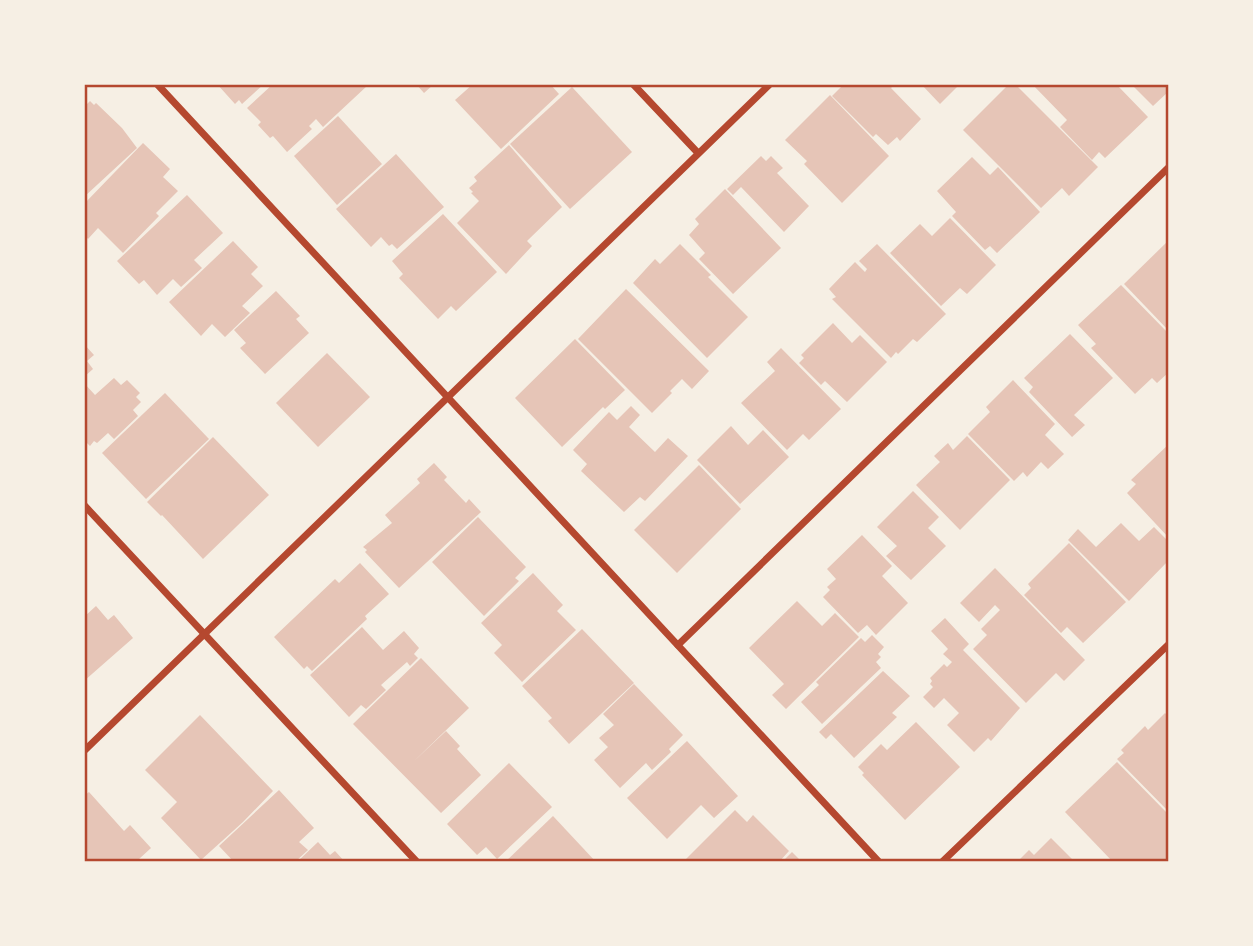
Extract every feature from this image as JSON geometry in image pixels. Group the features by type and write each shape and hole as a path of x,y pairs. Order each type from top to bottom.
{"street":[{"path":"157,84 879,862"},
{"path":"633,84 698,153"},
{"path":"84,751 770,84"},
{"path":"678,645 1169,167"},
{"path":"84,505 416,862"},
{"path":"942,862 1169,644"}],"building":[{"path":"217,84 264,84 242,104 239,100 235,104"},
{"path":"273,84 367,86 323,127 316,119 309,126 312,129 287,152 273,136 270,138 258,125 261,122 247,108"},
{"path":"416,84 434,84 424,93"},
{"path":"473,84 550,84 559,94 501,149 455,100"},
{"path":"844,84 895,84 891,88 921,119 900,141 897,137 888,145 876,134 873,137 832,96"},
{"path":"921,84 960,84 940,104"},
{"path":"1009,84 1015,84 1098,167 1069,196 1062,188 1041,208 963,130"},
{"path":"1032,84 1116,84 1148,117 1105,158 1099,152 1092,160 1060,127 1067,120"},
{"path":"1131,84 1169,84 1169,91 1153,106"},
{"path":"572,87 632,152 570,209 510,144"},
{"path":"830,95 889,156 842,203 804,164 807,161 785,140"},
{"path":"90,101 94,105 96,103 122,128 137,148 84,197 84,107"},
{"path":"338,116 382,164 337,205 294,156"},
{"path":"143,143 170,169 163,177 178,191 156,213 159,216 123,253 98,228 88,239 84,234 84,204"},
{"path":"509,145 562,207 527,241 532,246 506,274 457,223 479,201 469,188 477,181 474,177"},
{"path":"396,154 444,207 397,249 392,244 389,246 381,237 371,247 336,209"},
{"path":"761,156 766,161 771,156 783,168 777,173 809,206 784,232 741,187 733,195 727,189"},
{"path":"972,157 990,175 998,167 1040,212 997,253 990,246 985,250 952,216 956,212 937,191"},
{"path":"725,189 781,248 733,294 699,259 705,253 689,235 699,224 695,219"},
{"path":"187,195 223,233 194,260 202,268 181,287 173,279 157,295 144,280 139,284 117,261"},
{"path":"443,214 497,272 456,311 451,306 438,319 399,278 403,274 392,261"},
{"path":"950,218 996,265 967,294 960,288 941,306 890,253 920,224 932,236"},
{"path":"1169,240 1169,331 1124,284"},
{"path":"233,241 258,267 251,274 263,286 242,306 250,313 225,337 212,324 201,336 169,302"},
{"path":"680,244 748,317 707,358 633,283 655,259 660,264"},
{"path":"877,244 946,314 917,342 913,339 891,358 832,299 836,297 829,289 855,262 865,272 867,269 859,261"},
{"path":"1121,285 1169,334 1169,372 1157,383 1152,378 1135,394 1091,348 1096,344 1078,325"},
{"path":"626,289 709,371 692,389 682,379 652,413 578,339"},
{"path":"276,291 300,316 296,319 309,333 265,374 240,348 246,343 234,330"},
{"path":"833,323 852,343 860,335 887,362 847,402 825,381 821,385 799,363 804,358 801,355"},
{"path":"1070,334 1113,378 1074,415 1085,425 1072,437 1029,392 1033,387 1024,378"},
{"path":"575,339 625,390 605,409 603,407 562,447 515,398"},
{"path":"84,344 94,355 87,361 93,369 84,377"},
{"path":"781,348 841,409 809,440 803,434 787,450 741,403 775,371 767,362"},
{"path":"327,353 370,397 318,447 276,403"},
{"path":"114,378 121,385 127,380 140,393 136,397 141,402 133,410 138,416 114,439 108,433 90,446 84,440 84,383 95,395"},
{"path":"1013,380 1055,424 1045,435 1064,454 1048,469 1041,462 1027,477 1023,472 1014,481 968,434 990,412 986,407"},
{"path":"165,393 209,439 146,499 102,453"},
{"path":"631,406 640,415 629,427 655,452 668,438 688,456 645,501 640,497 624,512 581,471 587,464 573,450 609,412 617,420"},
{"path":"731,426 748,445 763,430 789,457 740,504 697,460"},
{"path":"967,436 1010,480 960,530 916,485 940,462 934,456 948,443 953,450"},
{"path":"213,437 269,495 203,559 147,502"},
{"path":"1169,444 1169,538 1127,493 1136,484 1131,480"},
{"path":"434,463 447,477 444,480 466,503 469,499 481,512 399,588 363,547 392,523 385,515 420,483 417,479"},
{"path":"699,465 741,509 677,573 634,530"},
{"path":"913,491 939,517 928,528 946,546 911,580 886,556 897,546 877,527"},
{"path":"478,517 526,567 515,578 519,581 484,616 432,562"},
{"path":"1121,523 1139,541 1154,527 1169,542 1169,560 1129,601 1068,540 1078,529 1096,547"},
{"path":"862,535 892,566 882,576 908,603 876,635 867,625 858,633 823,597 830,590 827,587 836,579 827,569"},
{"path":"1069,543 1126,602 1083,643 1067,627 1061,633 1024,595 1031,588 1028,584"},
{"path":"360,563 389,594 365,616 367,619 312,671 307,666 304,669 274,637 335,579 339,583"},
{"path":"995,568 1085,660 1064,681 1056,673 1026,703 973,649 987,635 981,629 1000,610 995,605 979,622 960,603"},
{"path":"533,573 563,605 557,611 576,630 522,682 494,653 502,645 481,623"},
{"path":"797,601 822,626 835,613 859,637 786,709 772,695 784,684 749,648"},
{"path":"96,606 108,620 114,615 133,638 84,681 84,617"},
{"path":"945,618 969,644 963,650 1020,708 991,741 988,738 974,752 947,725 959,713 944,698 934,708 923,697 933,687 930,678 944,664 947,667 952,662 943,654 948,649 931,631"},
{"path":"362,627 383,650 404,631 419,648 414,654 418,658 410,666 407,662 381,685 386,690 366,709 361,705 349,717 310,675"},
{"path":"582,629 634,683 569,744 548,721 552,718 522,686"},
{"path":"872,635 884,647 876,662 881,668 822,724 801,702 819,685 816,682 861,638 865,642"},
{"path":"421,658 469,708 412,763 446,731 460,746 457,749 481,775 441,813 353,724"},
{"path":"883,671 910,696 892,713 897,717 854,758 831,734 826,739 819,732"},
{"path":"634,684 683,735 669,749 671,752 652,770 646,763 620,788 594,760 608,747 599,738 614,725 603,714"},
{"path":"1165,713 1169,717 1169,812 1117,759 1124,753 1121,750 1145,726 1148,730"},
{"path":"200,715 273,791 201,860 161,818 177,802 145,770"},
{"path":"916,722 960,767 905,820 862,775 864,773 858,767 881,744 887,750"},
{"path":"687,741 738,796 714,818 701,805 667,839 627,798"},
{"path":"1117,762 1169,815 1168,862 1113,862 1065,812"},
{"path":"509,763 552,807 497,859 486,847 477,855 447,824"},
{"path":"279,790 314,828 299,842 308,850 295,862 234,862 219,846"},
{"path":"89,792 124,831 130,825 151,848 139,859 141,862 84,862 84,796"},
{"path":"735,810 747,822 753,815 789,851 779,862 683,862"},
{"path":"553,816 596,862 505,862"},
{"path":"1051,838 1075,862 1017,862 1029,850 1034,855"},
{"path":"318,842 330,855 335,851 345,862 297,862"},
{"path":"792,852 802,862 782,862"}]}
